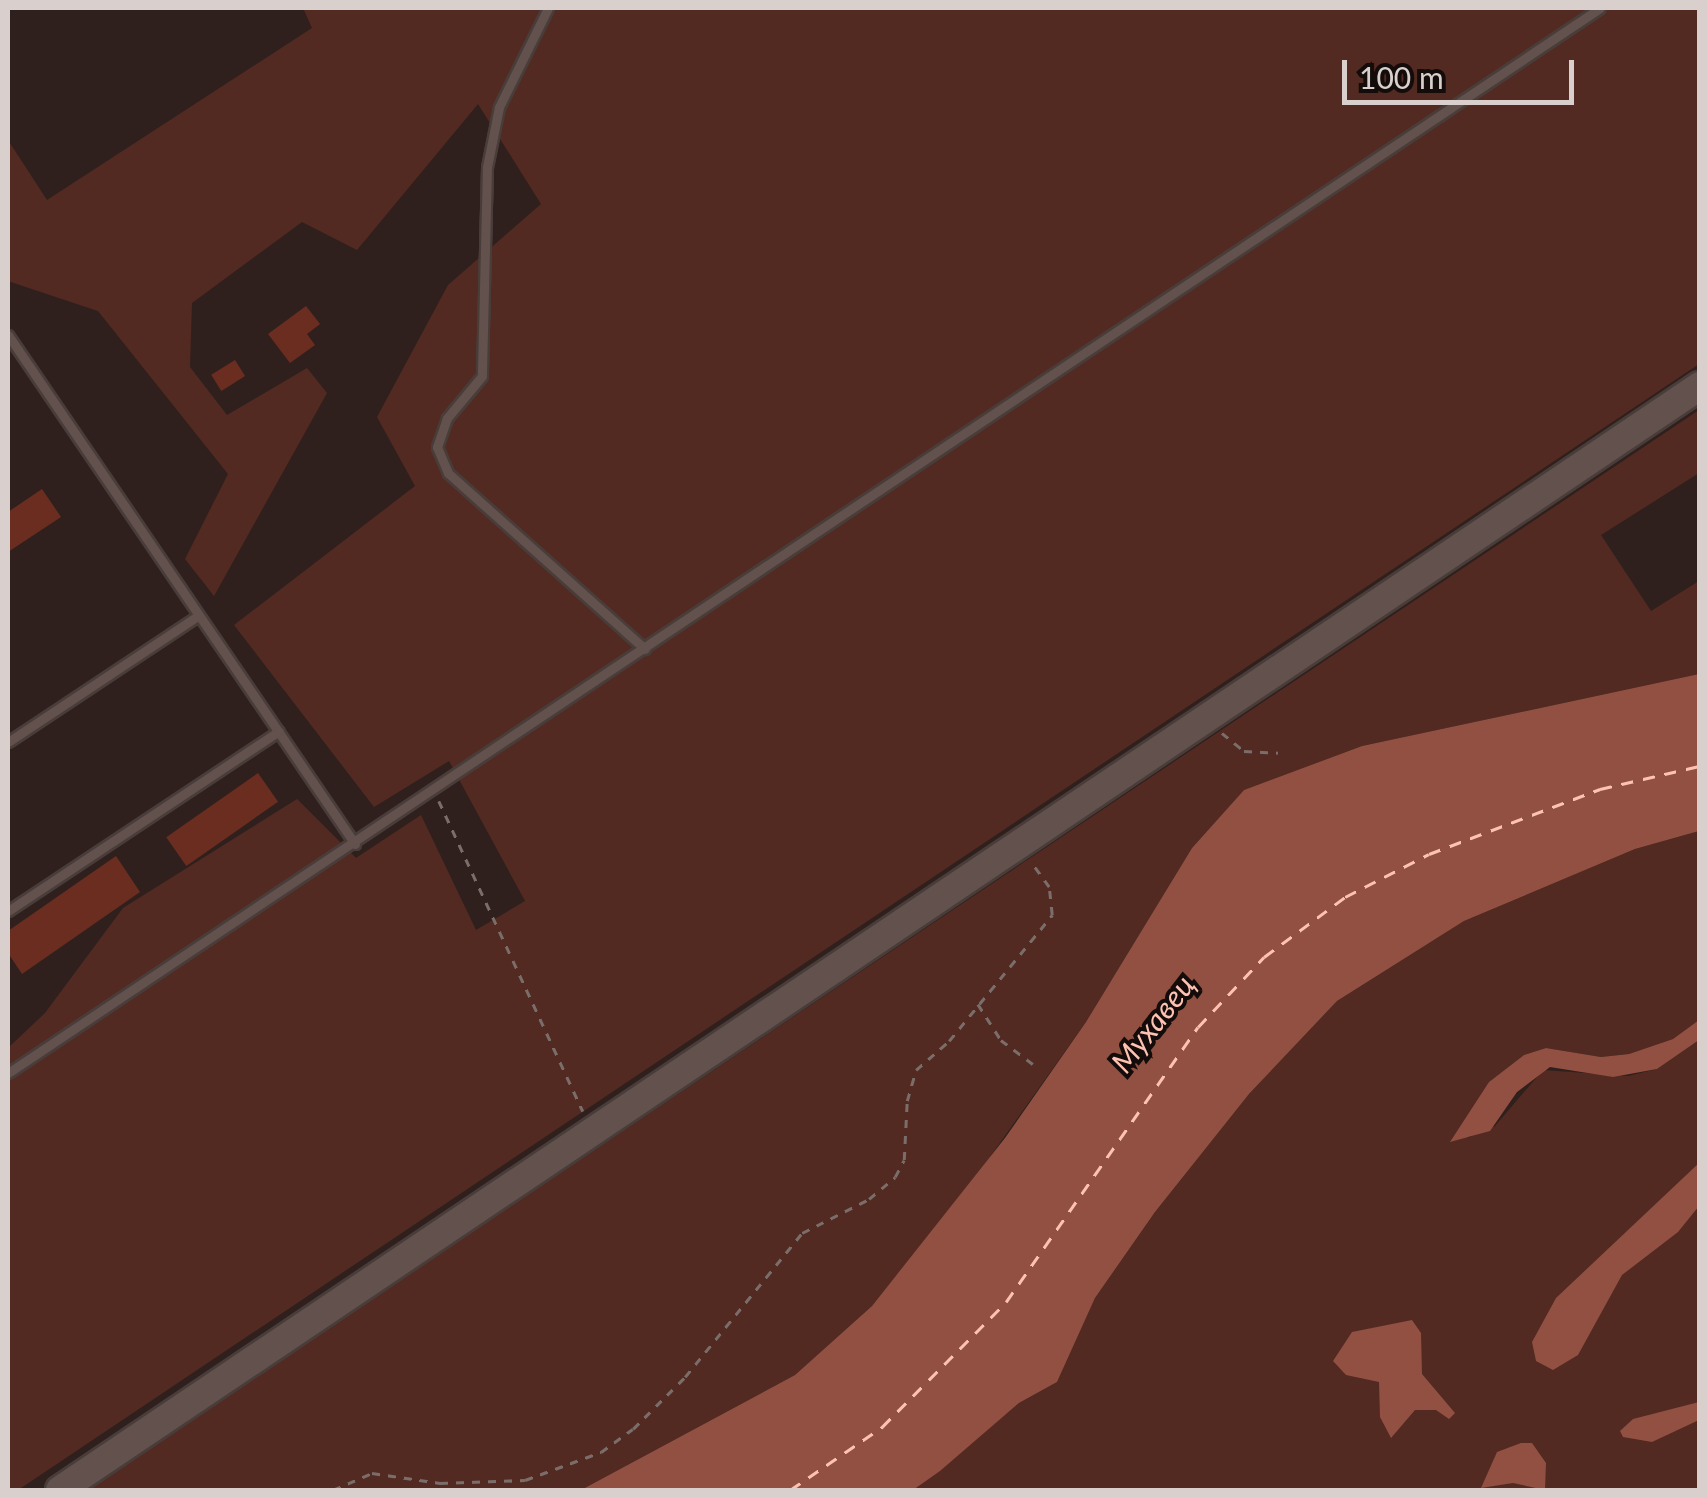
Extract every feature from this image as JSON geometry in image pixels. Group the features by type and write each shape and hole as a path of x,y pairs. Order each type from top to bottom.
{"street":[{"path":"60,1490 1700,386"}],"lane":[{"path":"548,8 499,107 487,166 482,376 447,418 437,447 448,473 646,649"},
{"path":"8,1073 1600,8"},
{"path":"8,335 355,844"},
{"path":"8,742 199,615"},
{"path":"8,911 278,731"}],"path":[{"path":"1211,715 1244,751 1278,753"},
{"path":"434,791 592,1133"},
{"path":"333,1490 354,1476 372,1473 440,1483 525,1480 602,1452 633,1429 685,1377 802,1233 869,1199 895,1177 904,1160 906,1101 916,1070 1052,915 1048,887 1016,847"},
{"path":"977,1003 1000,1040 1033,1064"}],"shaded area":[{"path":"303,8 1699,8 1699,364 18,1490 8,1490 8,1048 45,1013 123,908 297,799 356,858 421,815 476,930 525,901 449,761 374,807 234,625 415,486 377,417 448,285 541,204 478,104 357,250 302,222 192,303 190,367 227,415 307,368 327,393 214,596 185,559 228,474 98,311 8,281 8,140 47,200 312,28"},
{"path":"1699,410 1699,473 1601,535 1651,611 1699,581 1699,674 1362,746 1244,790 1192,848 1086,1022 972,1182 872,1306 795,1375 581,1490 87,1490"},
{"path":"1699,831 1699,1020 1673,1039 1629,1054 1601,1057 1546,1048 1524,1055 1489,1082 1468,1138 1495,1126 1543,1070 1628,1076 1657,1069 1699,1040 1699,1490 913,1490 1019,1403 1057,1382 1095,1298 1155,1212 1249,1094 1337,1001 1464,921 1635,849"}],"water":[{"name":"Мухавец","path":"1699,674 1699,831 1635,849 1464,921 1337,1001 1249,1094 1155,1212 1095,1298 1057,1382 1019,1403 940,1471 913,1490 581,1490 795,1375 872,1306 1005,1138 1086,1022 1192,848 1244,790 1362,746"},
{"path":"1699,1020 1699,1040 1657,1069 1613,1077 1550,1067 1517,1092 1490,1131 1450,1142 1489,1082 1524,1055 1546,1048 1601,1057 1629,1054 1673,1039"},
{"path":"1699,1163 1699,1206 1678,1232 1622,1275 1578,1355 1553,1370 1536,1361 1532,1342 1556,1298"},
{"path":"1412,1320 1421,1333 1422,1374 1455,1413 1449,1419 1436,1410 1415,1410 1391,1438 1380,1417 1379,1382 1346,1375 1333,1361 1352,1332"},
{"path":"1699,1402 1699,1420 1652,1442 1623,1437 1620,1431 1633,1419"},
{"path":"1532,1443 1546,1463 1545,1490 1513,1483 1481,1488 1497,1452"}],"building":[{"path":"306,306 320,324 307,334 315,345 290,363 268,334"},
{"path":"235,360 245,376 221,391 211,375"},
{"path":"42,489 61,517 8,552 8,512"},
{"path":"258,773 278,802 186,866 166,837"},
{"path":"116,856 140,892 22,974 8,953 8,931"}],"ferry route":[{"path":"790,1490 882,1427 1006,1302 1198,1027 1264,957 1345,897 1429,854 1600,789 1700,766"}]}
